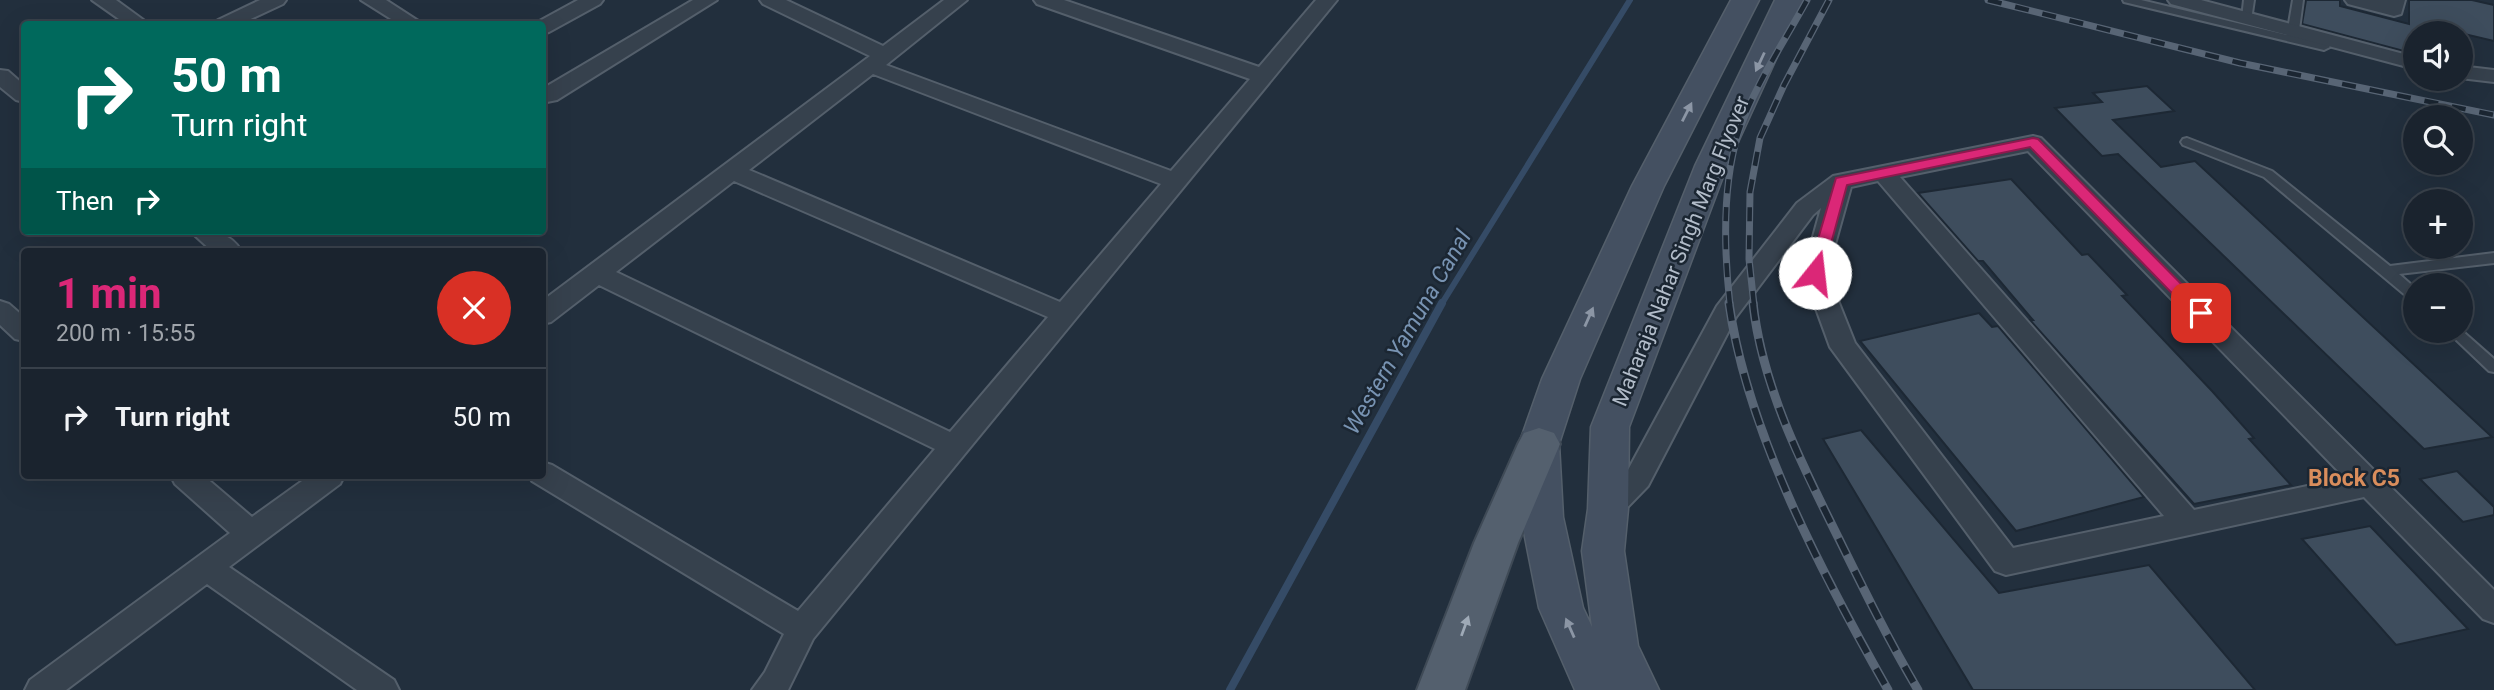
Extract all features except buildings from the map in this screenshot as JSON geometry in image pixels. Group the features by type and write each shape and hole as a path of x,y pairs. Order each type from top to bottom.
{"main road":[{"name":"Maharaja Nahar Singh Marg Flyover","path":"1539,444 1561,379 1648,186 1745,0"},
{"name":"Maharaja Nahar Singh Marg Flyover","path":"1636,690 1616,646 1604,551 1610,426 1711,166 1789,0"},
{"path":"1441,690 1496,543 1539,444"},
{"path":"1539,444 1542,517 1561,608 1598,690"}],"street":[{"path":"102,0 134,21"},
{"path":"231,21 276,0"},
{"path":"546,25 593,0"},
{"path":"546,95 707,0"},
{"path":"770,0 877,60 1176,181"},
{"path":"546,311 957,0"},
{"path":"1044,0 1263,76"},
{"path":"768,690 776,682 802,629 1327,0"},
{"path":"2178,0 2248,9 2292,35 2403,60"},
{"path":"2355,0 2394,10 2395,0"},
{"path":"375,1 408,21"},
{"path":"2473,74 2494,76"},
{"path":"0,76 21,93"},
{"path":"1608,509 1638,478 1726,312 1805,209 1841,181 2033,142 2494,610"},
{"path":"732,171 1065,314"},
{"path":"1884,173 2188,523"},
{"path":"1841,181 1815,273 1843,347 2006,562 2369,485"},
{"path":"207,235 225,248"},
{"path":"597,273 954,446"},
{"path":"0,310 21,329"},
{"path":"546,475 802,629"},
{"path":"188,479 252,535"},
{"path":"41,690 208,569 326,479"},
{"path":"208,569 383,690"}],"lane":[{"path":"2128,0 2292,35 2324,47"},
{"path":"2292,35 2298,0"},
{"path":"2187,142 2268,174 2403,285"},
{"path":"2387,271 2494,258"},
{"path":"2467,343 2494,367"}],"waterway":[{"name":"Western Yamuna Canal","path":"1441,305 1630,0"},
{"name":"Western Yamuna Canal","path":"1230,690 1442,303"}],"railway":[{"path":"1730,305 1726,263 1727,197 1738,134 1752,99 1807,0"},
{"path":"1754,305 1749,259 1750,192 1760,138 1784,85 1829,0"},
{"path":"1988,0 2240,63 2494,115"},
{"path":"1729,303 1738,352 1770,453 1814,552 1888,690"},
{"path":"1753,303 1774,395 1798,454 1867,596 1918,690"}],"district":[{"name":"Block C5","path":"2354,478"}],"route":[{"path":"1815,273 1841,181 2033,142 2201,313"}]}
